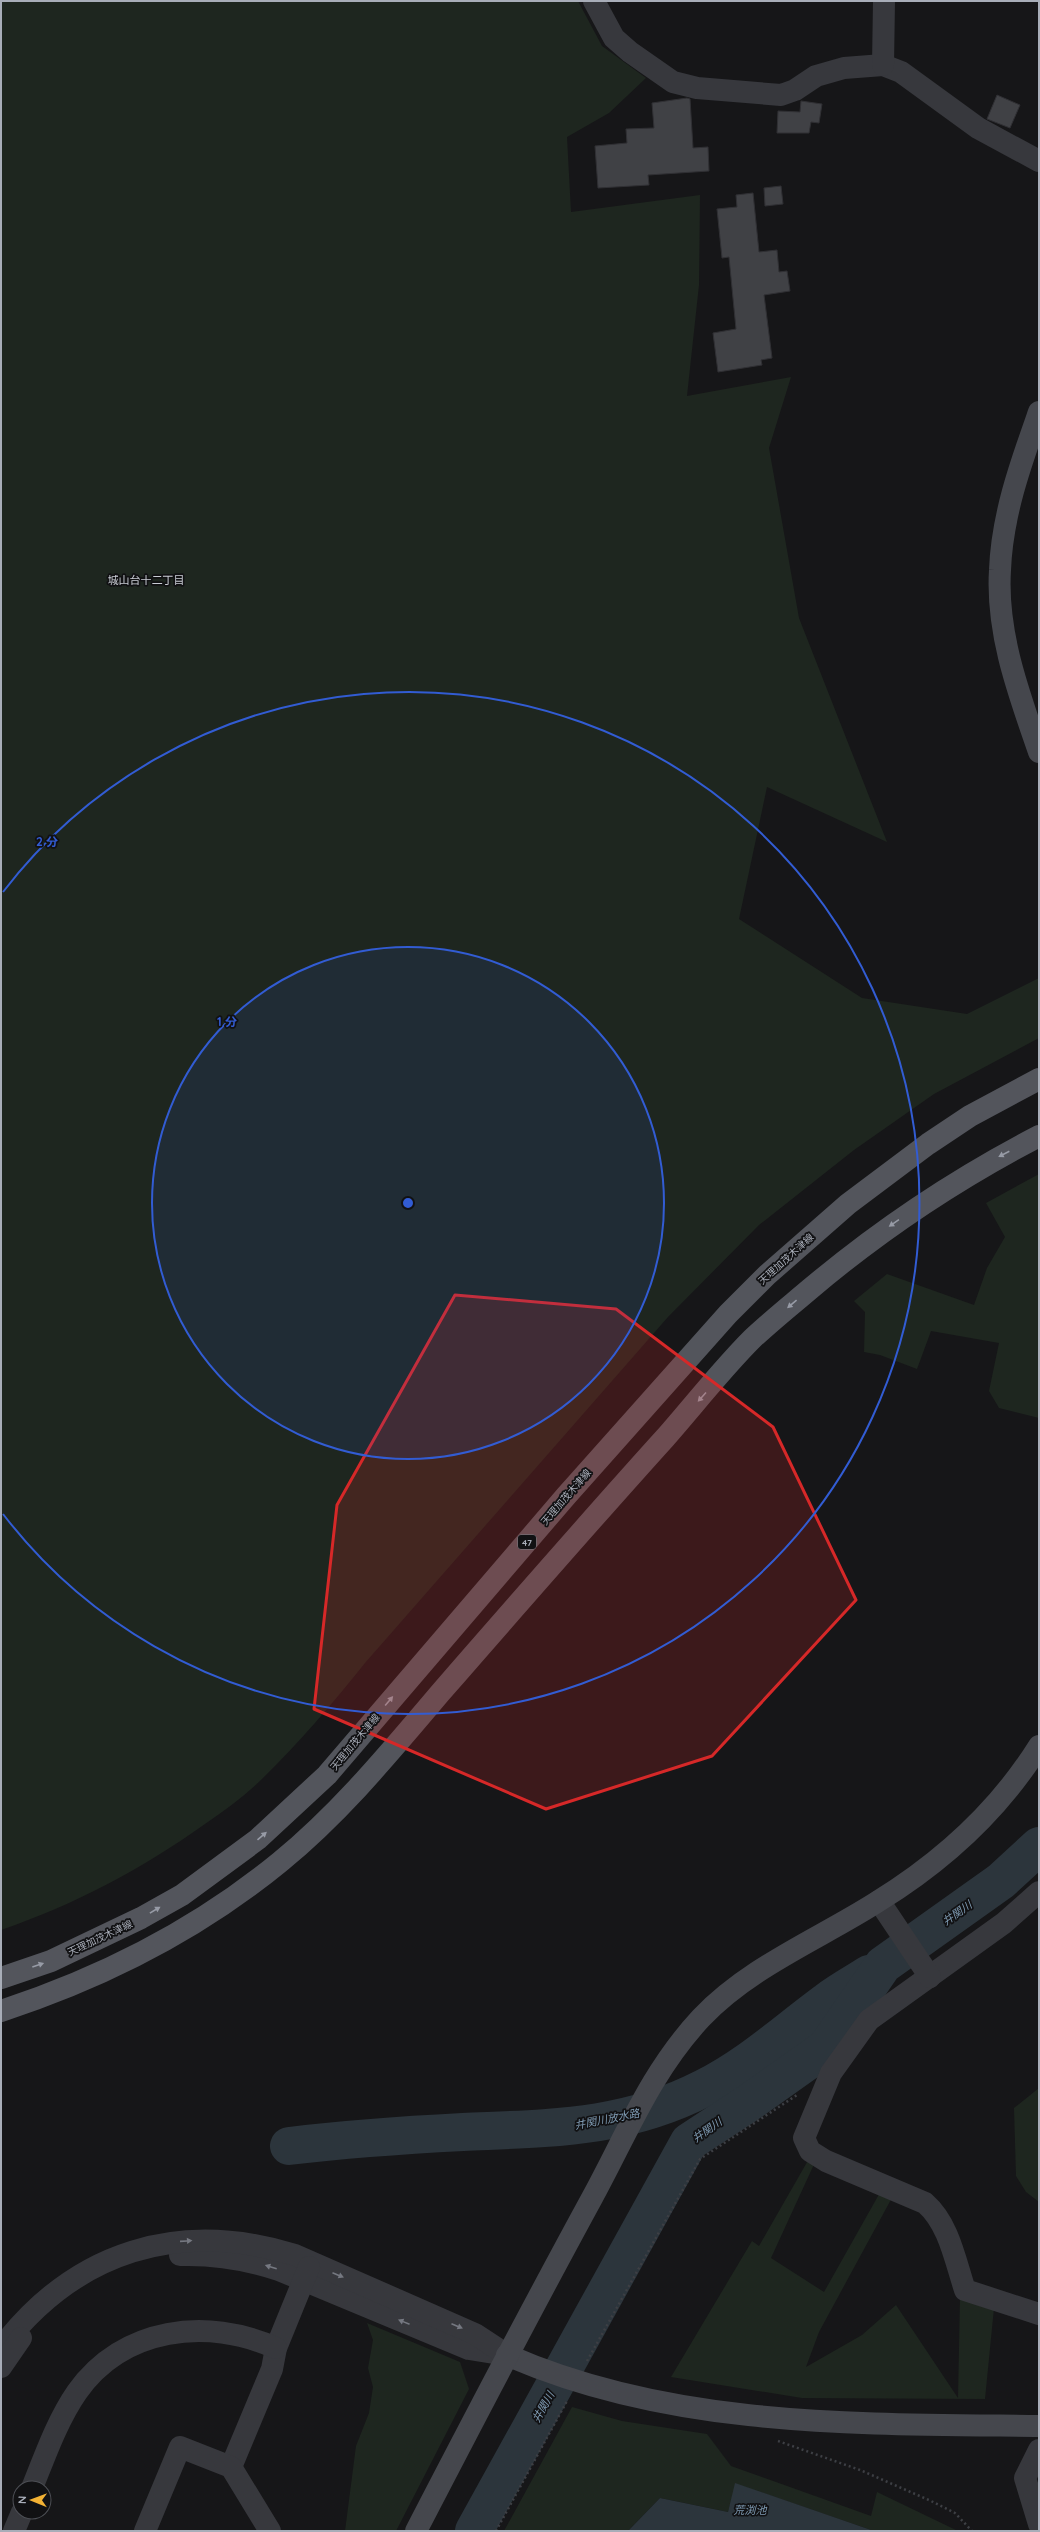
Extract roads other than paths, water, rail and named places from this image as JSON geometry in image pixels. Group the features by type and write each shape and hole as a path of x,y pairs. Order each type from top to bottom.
{"main road":[{"name":"天理加茂木津線","path":"1,1978 51,1961 141,1918 214,1872 264,1834 327,1775 566,1496 728,1314 767,1275 848,1204 928,1144 970,1116 1039,1079"},
{"path":"1,2011 81,1982 137,1956 204,1917 279,1863 314,1832 379,1766 578,1534 751,1340 827,1275 887,1228 989,1162 1039,1136"}],"street":[{"path":"594,1 614,38 630,52 673,82 697,88 781,95 795,90 816,76 844,68 884,65 901,72 978,128 1039,161"},
{"path":"884,1 884,65"},
{"path":"1039,412 1020,467 1006,516 1000,570 1002,620 1016,685 1039,752"},
{"path":"416,2531 507,2355 597,2189 643,2096 670,2055 700,2019 721,1998 763,1970 879,1901 964,1838 1010,1787 1039,1746"},
{"path":"1039,1892 1004,1923 928,1974 868,2020 831,2073 805,2133 805,2144 810,2151 826,2161 889,2186 930,2208 945,2230 965,2290 1039,2314"},
{"path":"879,1901 928,1974"},
{"path":"1,2348 34,2308 56,2290 97,2265 129,2252 183,2240 212,2240 268,2247 307,2272 469,2349 507,2355 539,2369 649,2398 739,2413 852,2424 1039,2426"},
{"path":"1,2367 23,2336 61,2300 106,2273 131,2264 181,2255 225,2256 307,2272"},
{"path":"231,2467 272,2369 276,2348 307,2272"},
{"path":"35,2480 67,2406 91,2376 120,2352 157,2336 198,2330 240,2334 276,2348"},
{"path":"146,2531 180,2447 231,2467 270,2531"},
{"path":"1039,2450 1025,2478 1039,2524"},
{"path":"14,2531 19,2520"}],"water":[{"name":"荒渕池","path":"735,2483 874,2531 628,2531 660,2498 728,2512"}],"waterway":[{"name":"井関川","path":"474,2531 689,2142 747,2104 826,2048 883,1965 1001,1881 1039,1846"},
{"name":"井関川放水路","path":"289,2146 398,2136 557,2127 616,2119 645,2112 704,2088 721,2079 752,2058 832,1997 869,1974"}],"district":[{"name":"城山台十二丁目","path":"146,580"}]}
